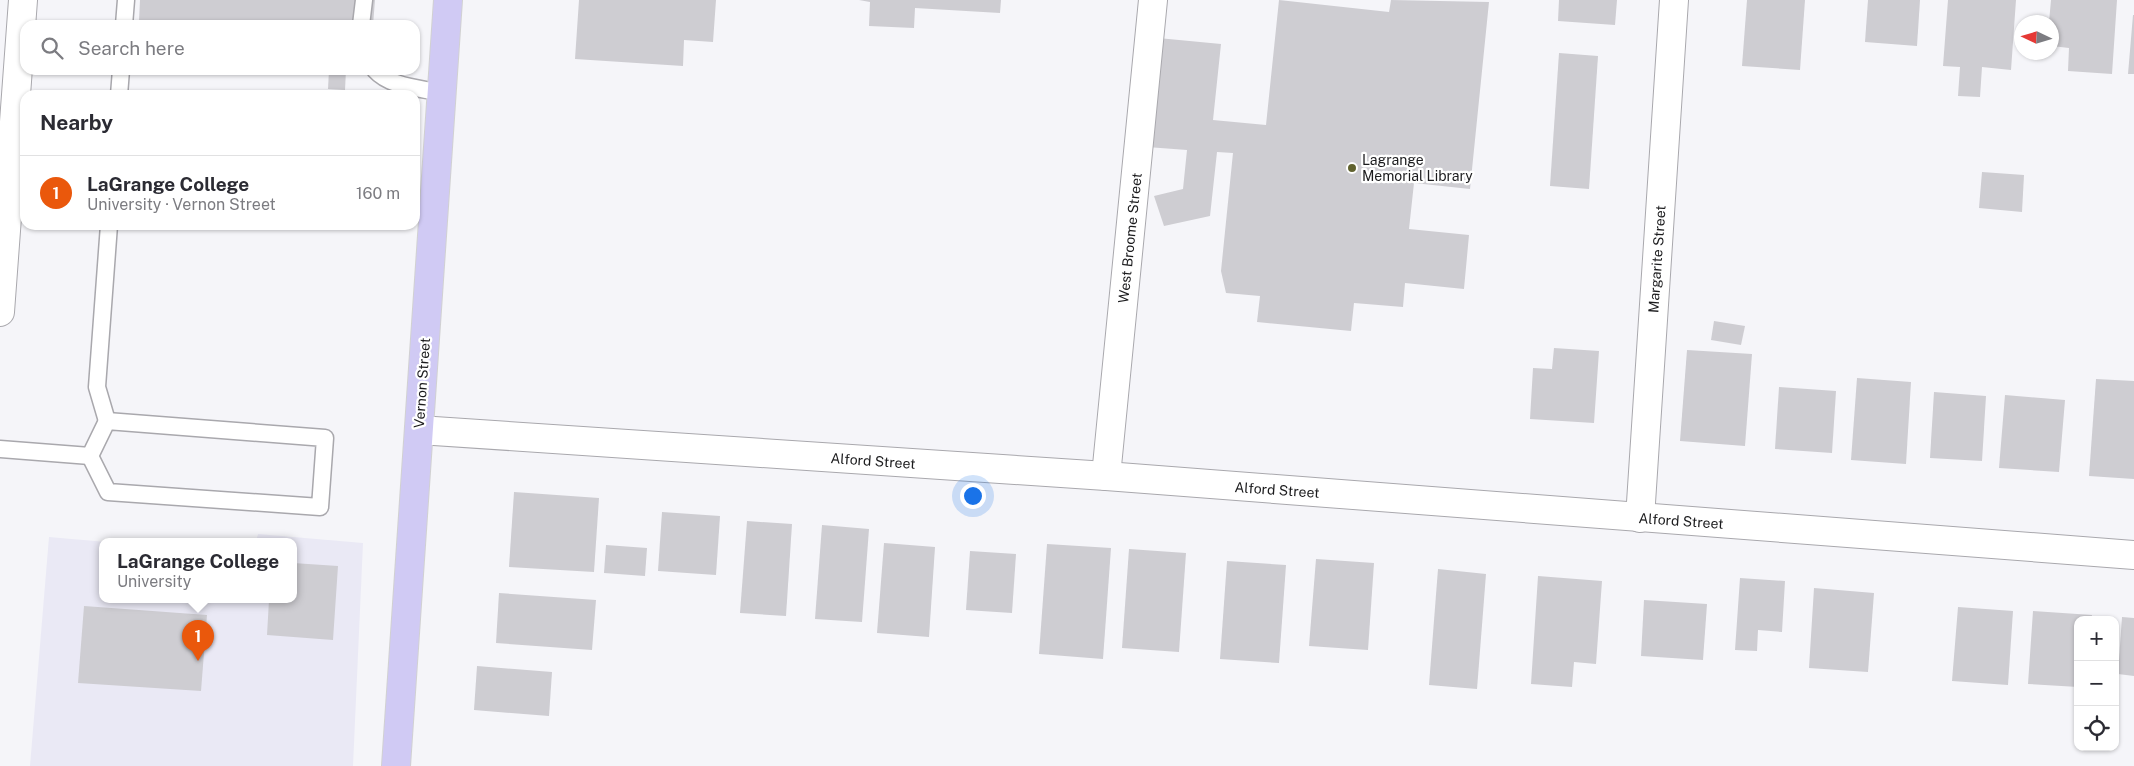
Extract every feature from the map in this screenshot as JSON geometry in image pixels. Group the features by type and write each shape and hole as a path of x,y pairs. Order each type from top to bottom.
{"main road":[{"name":"Vernon Street","path":"396,766 448,0"}],"street":[{"path":"21,20 23,0"},
{"name":"West Broome Street","path":"1106,476 1153,0"},
{"name":"Margarite Street","path":"1640,518 1674,0"},
{"path":"0,312 4,208 20,33"},
{"name":"Alford Street","path":"419,430 1106,476 2134,555"}],"lane":[{"path":"124,20 126,0"},
{"path":"362,20 364,0"},
{"path":"119,90 121,75"},
{"path":"379,75 402,85 442,93"},
{"path":"90,456 107,421 97,387 110,230"},
{"path":"90,456 108,492 320,507 325,438 107,421"},
{"path":"0,449 90,456"}],"shaded area":[{"path":"258,534 363,543 353,766 30,766 49,537 99,541 99,603 297,603 297,538 257,538"}],"building":[{"path":"140,0 375,0 373,20 139,20"},
{"path":"579,0 716,0 713,42 684,40 683,66 575,59"},
{"path":"859,0 1001,0 1000,13 915,8 914,28 869,26 870,2"},
{"name":"Lagrange Memorial Library","path":"1279,0 1389,12 1391,0 1489,2 1470,189 1414,183 1409,229 1469,235 1464,289 1405,283 1403,307 1354,303 1351,331 1257,322 1260,296 1226,293 1221,271 1233,153 1217,152 1210,216 1164,226 1154,196 1183,189 1187,150 1147,147 1158,38 1221,44 1213,120 1266,125"},
{"path":"1559,0 1617,0 1615,25 1558,21"},
{"path":"1747,0 1805,0 1800,70 1742,66"},
{"path":"1868,0 1920,0 1917,46 1865,42"},
{"path":"1948,0 2016,0 2011,70 1982,67 1980,97 1958,96 1960,67 1943,66"},
{"path":"2051,0 2117,0 2112,74 2068,71 2069,48 2059,47 2059,15 2050,15"},
{"path":"2133,15 2134,74 2128,74"},
{"path":"1559,53 1598,56 1589,189 1550,186"},
{"path":"329,75 346,75 345,90 328,89"},
{"path":"1982,172 2024,175 2022,212 1979,208"},
{"path":"1714,321 1745,326 1741,345 1711,340"},
{"path":"1554,348 1599,351 1594,423 1530,419 1533,368 1552,369"},
{"path":"1687,350 1752,354 1745,446 1680,441"},
{"path":"1857,378 1911,382 1906,464 1851,460"},
{"path":"2096,379 2134,381 2134,479 2089,476"},
{"path":"1779,387 1836,391 1832,453 1775,449"},
{"path":"1934,392 1986,396 1982,461 1930,458"},
{"path":"2005,395 2065,400 2059,472 1999,468"},
{"path":"514,492 599,498 594,572 509,567"},
{"path":"662,512 720,516 716,575 658,571"},
{"path":"747,521 792,524 786,616 740,613"},
{"path":"822,525 869,529 862,622 815,619"},
{"path":"884,543 935,547 929,637 877,633"},
{"path":"1047,544 1111,548 1103,659 1039,654"},
{"path":"606,545 647,548 645,576 604,573"},
{"path":"1129,549 1186,553 1179,652 1122,648"},
{"path":"970,551 1016,554 1012,613 966,610"},
{"path":"1316,559 1374,563 1368,650 1309,646"},
{"path":"1227,561 1286,565 1279,663 1220,659"},
{"path":"297,563 338,566 333,640 267,635 269,603 297,603"},
{"path":"1438,569 1486,574 1477,689 1429,685"},
{"path":"1538,576 1602,581 1596,664 1574,662 1572,687 1531,684"},
{"path":"1740,578 1785,581 1782,632 1758,630 1757,651 1735,650"},
{"path":"1814,588 1874,593 1868,672 1809,668"},
{"path":"499,593 596,600 592,650 496,643"},
{"path":"1644,600 1707,604 1703,660 1641,656"},
{"path":"84,606 207,615 201,691 78,683"},
{"path":"1958,607 2013,611 2008,685 1952,681"},
{"path":"2033,611 2092,615 2074,616 2074,687 2028,684"},
{"path":"2122,617 2134,618 2134,676 2119,674"},
{"path":"477,666 552,672 549,716 474,710"}],"place":[{"name":"Lagrange Memorial Library","path":"1352,168"},
{"name":"LaGrange College","path":"198,661"}]}
